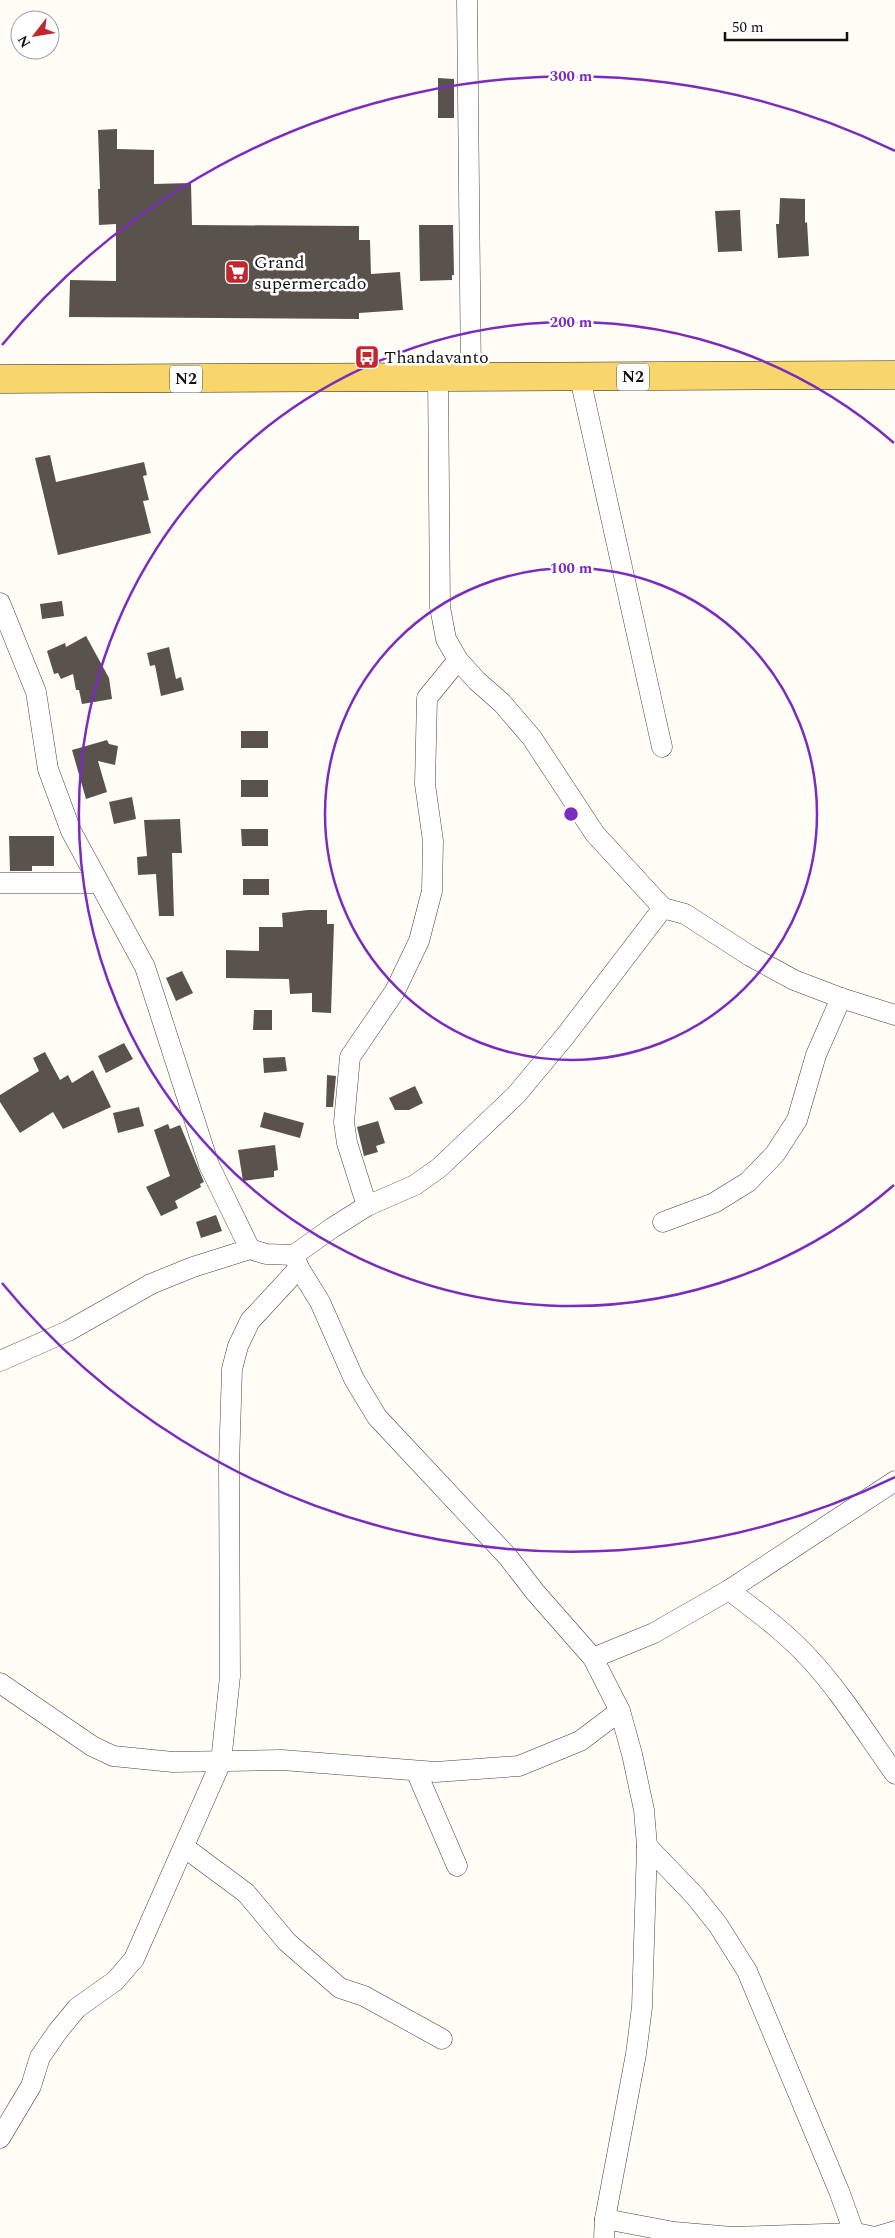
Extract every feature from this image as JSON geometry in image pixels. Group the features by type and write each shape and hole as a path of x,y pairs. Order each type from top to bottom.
{"main road":[{"name":"N2","path":"0,379 580,378 895,375"}],"street":[{"path":"467,0 472,378"},
{"path":"438,377 440,607 446,639 458,660 502,704 532,738 595,834 663,908 685,914 750,956 794,980 841,998 895,1015"},
{"path":"580,378 662,747"},
{"path":"0,603 36,692 48,769 71,831 145,967 209,1165 250,1249"},
{"path":"367,1206 347,1143 344,1122 350,1057 395,991 419,941 432,892 433,841 426,784 427,698 458,660"},
{"path":"0,883 98,883"},
{"path":"0,2138 31,2086 40,2057 58,2031 77,2008 115,1981 134,1959 221,1762 230,1676 229,1465 232,1369 238,1346 250,1321 296,1262 332,1228 367,1206 415,1185 439,1168 516,1094 566,1034 663,908"},
{"path":"663,1222 714,1203 748,1182 775,1154 797,1120 816,1055 841,998"},
{"path":"0,1361 13,1353 68,1331 151,1284 193,1267 250,1249 296,1262 320,1302 354,1379 377,1416 508,1556 535,1592 593,1658 620,1711 642,1801 647,1846 642,2007 636,2054 605,2229 732,2237 875,2237 895,2232"},
{"path":"593,1658 654,1633 729,1590 895,1481"},
{"path":"729,1590 776,1626 808,1657 836,1692 895,1774"},
{"path":"0,1683 92,1746 113,1756 173,1762 282,1760 436,1772 519,1766 580,1741 620,1711"},
{"path":"416,1771 457,1866"},
{"path":"647,1846 695,1896 718,1925 747,1971 856,2236"},
{"path":"184,1847 246,1893 288,1942 340,1988 364,1996 442,2039"}],"building":[{"path":"438,78 454,79 454,118 438,118"},
{"name":"Grand supermercado","path":"117,129 117,149 154,150 154,184 191,183 192,225 359,226 359,240 370,240 371,274 400,272 403,310 359,313 359,319 69,317 70,280 116,281 116,224 99,225 98,130"},
{"path":"780,198 805,199 805,223 807,222 809,256 778,258 776,224 779,224"},
{"path":"740,210 742,251 718,252 715,211"},
{"path":"419,225 453,225 454,275 452,275 452,280 420,281"},
{"path":"50,455 56,482 144,462 147,475 143,476 149,500 143,501 151,533 58,555 35,458"},
{"path":"62,601 64,616 42,619 40,604"},
{"path":"86,636 109,678 112,699 82,704 79,690 76,690 73,674 61,679 58,673 54,674 47,651 65,643 66,647"},
{"path":"169,647 176,679 181,677 184,690 161,696 155,665 150,666 147,653"},
{"path":"241,731 268,731 268,748 241,748"},
{"path":"107,740 109,744 118,746 115,765 98,761 107,792 86,799 72,750"},
{"path":"241,780 268,780 268,797 241,797"},
{"path":"132,797 136,819 114,824 109,802"},
{"path":"180,819 182,853 172,853 174,916 159,916 156,874 138,875 137,857 147,856 144,820"},
{"path":"241,829 268,829 268,846 242,846"},
{"path":"9,836 54,836 54,866 32,866 32,871 10,871"},
{"path":"243,879 269,879 269,895 243,895"},
{"path":"327,910 327,924 334,924 331,1013 312,1012 312,993 290,994 289,979 226,978 226,950 259,951 259,927 283,927 282,913"},
{"path":"182,971 193,993 176,1001 166,978"},
{"path":"254,1010 272,1010 272,1030 253,1030"},
{"path":"124,1043 133,1059 106,1073 98,1056"},
{"path":"45,1052 60,1080 68,1075 72,1083 93,1070 111,1107 63,1129 53,1112 20,1133 0,1102 0,1095 39,1071 33,1058"},
{"path":"285,1057 287,1071 264,1073 263,1058"},
{"path":"327,1075 336,1076 333,1107 326,1107"},
{"path":"415,1086 423,1103 409,1110 395,1110 389,1098"},
{"path":"139,1107 144,1126 118,1133 113,1113"},
{"path":"264,1112 304,1123 300,1138 260,1127"},
{"path":"378,1121 385,1143 376,1146 378,1152 364,1156 357,1127"},
{"path":"168,1124 170,1129 180,1125 204,1182 200,1184 201,1187 175,1201 178,1208 161,1216 146,1187 170,1176 154,1130"},
{"path":"275,1145 278,1170 274,1171 274,1177 243,1181 238,1150"},
{"path":"216,1215 222,1231 201,1238 196,1222"}],"place":[{"name":"Grand supermercado","path":"237,272"},
{"name":"Thandavanto","path":"367,357"}]}
